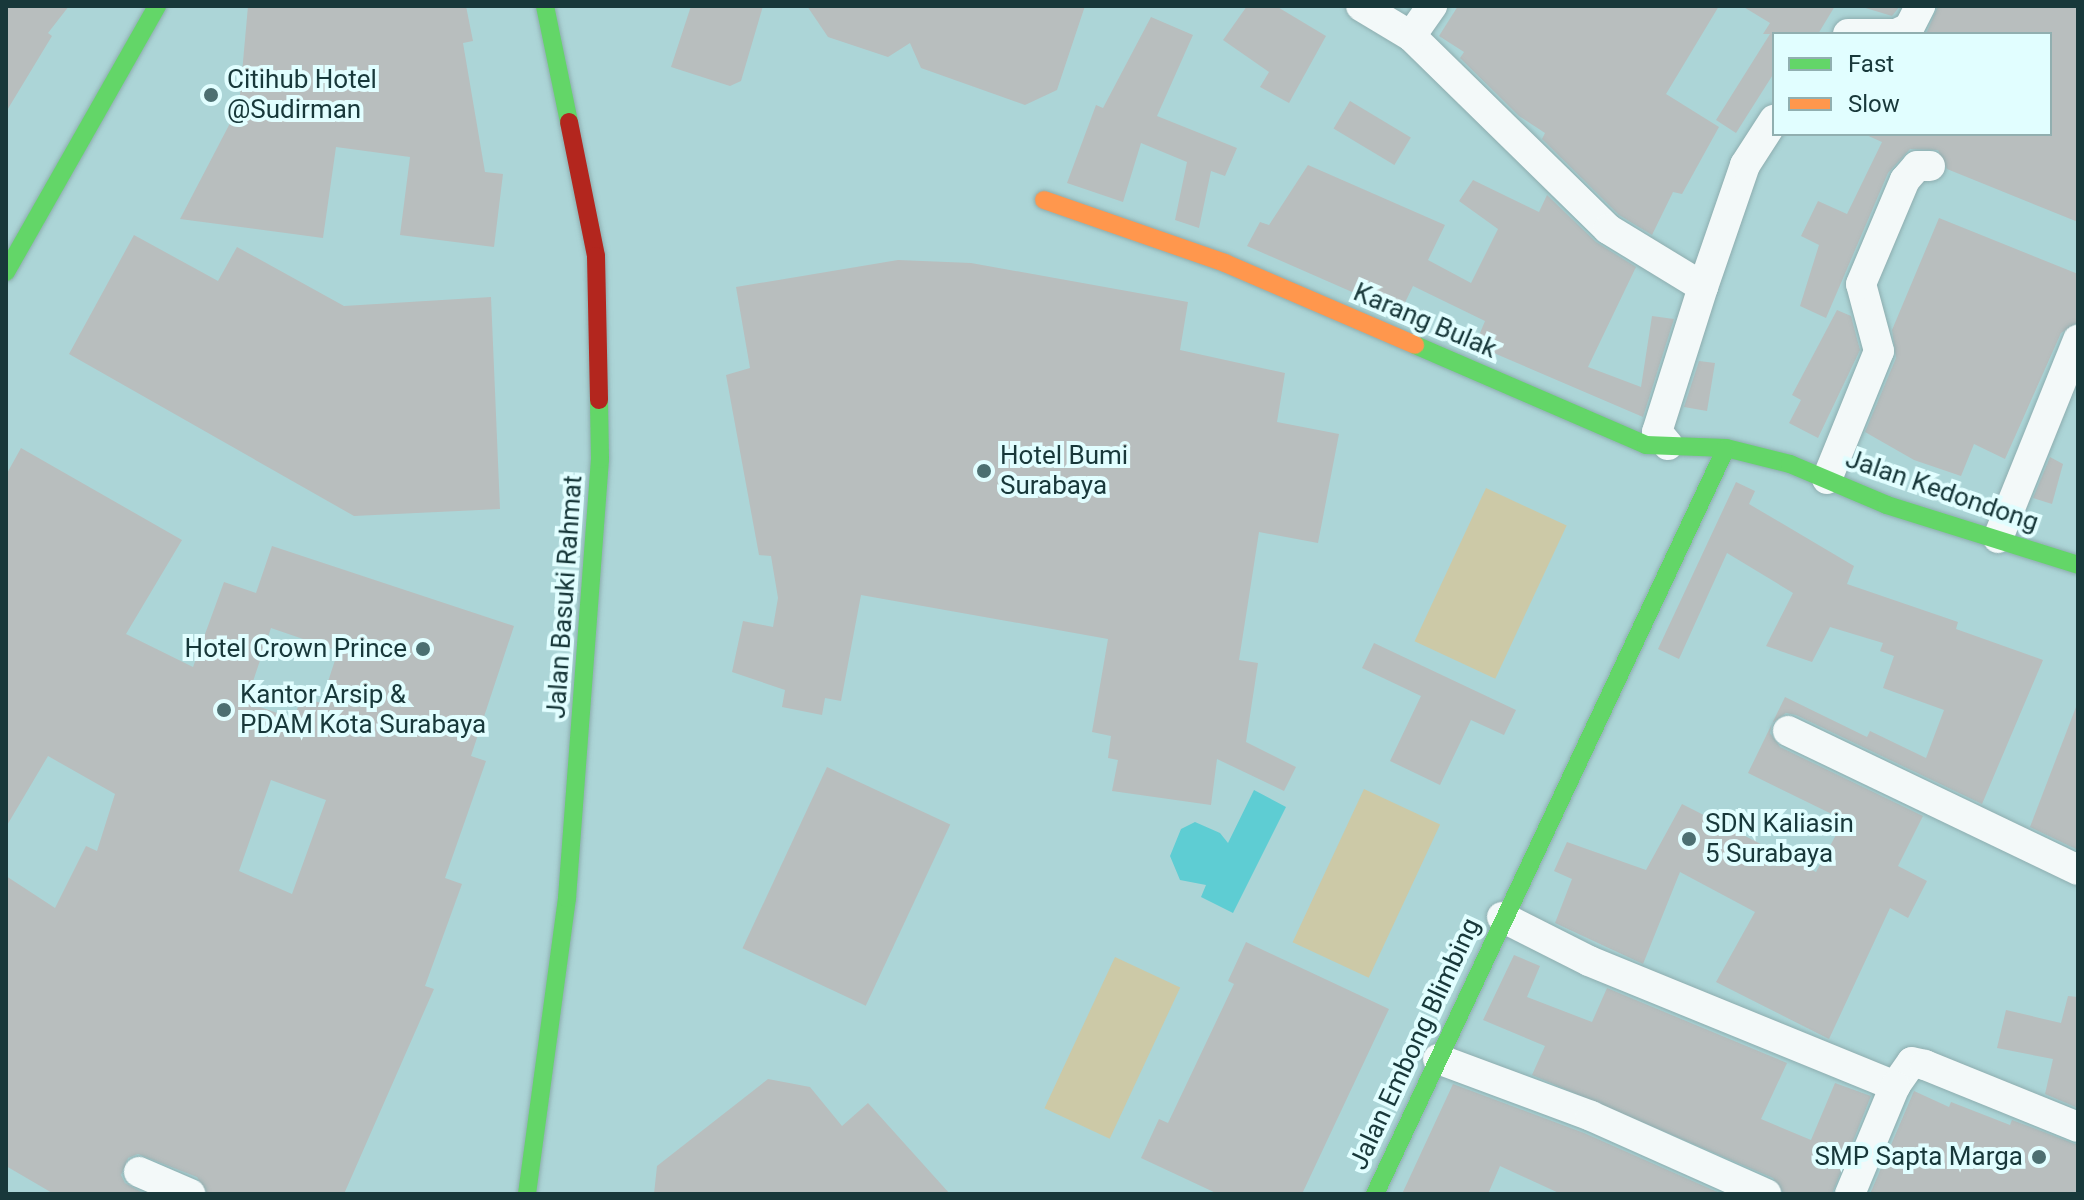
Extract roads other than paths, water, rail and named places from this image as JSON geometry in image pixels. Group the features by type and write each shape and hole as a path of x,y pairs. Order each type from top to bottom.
{"street":[{"path":"6,272 157,6"},
{"name":"Jalan Basuki Rahmat","path":"527,1194 567,898 600,459 596,256 545,6"},
{"path":"1361,6 1411,36 1608,229 1703,287"},
{"path":"1411,36 1432,6"},
{"path":"1900,32 1909,28 1920,6"},
{"path":"1668,445 1657,432 1703,287 1745,165 1772,123"},
{"path":"1827,479 1879,351 1861,284 1905,180 1917,166 1930,166"},
{"name":"Karang Bulak","path":"1044,200 1225,263 1646,445 1726,448 1790,464"},
{"path":"1998,538 2078,340"},
{"name":"Jalan Embong Blimbing","path":"1375,1194 1502,917 1726,448"},
{"name":"Jalan Kedondong","path":"1790,464 1887,505 2078,565"},
{"path":"1788,731 2078,870"},
{"path":"1502,917 1589,961 1895,1086"},
{"path":"1438,1059 1591,1116 1766,1194"},
{"path":"1850,1194 1895,1086 1912,1062 2078,1127"},
{"path":"139,1172 190,1194"}],"water":[{"path":"1254,790 1286,807 1233,913 1201,897 1206,885 1180,880 1170,856 1181,829 1195,822 1220,833 1228,843"}],"place":[{"name":"Citihub Hotel @Sudirman","path":"211,95"},
{"name":"Hotel Bumi Surabaya","path":"984,471"},
{"name":"Hotel Crown Prince","path":"423,649"},
{"name":"Kantor Arsip & PDAM Kota Surabaya","path":"224,710"},
{"name":"SDN Kaliasin 5 Surabaya","path":"1689,839"},
{"name":"SMP Sapta Marga","path":"2039,1157"}]}
